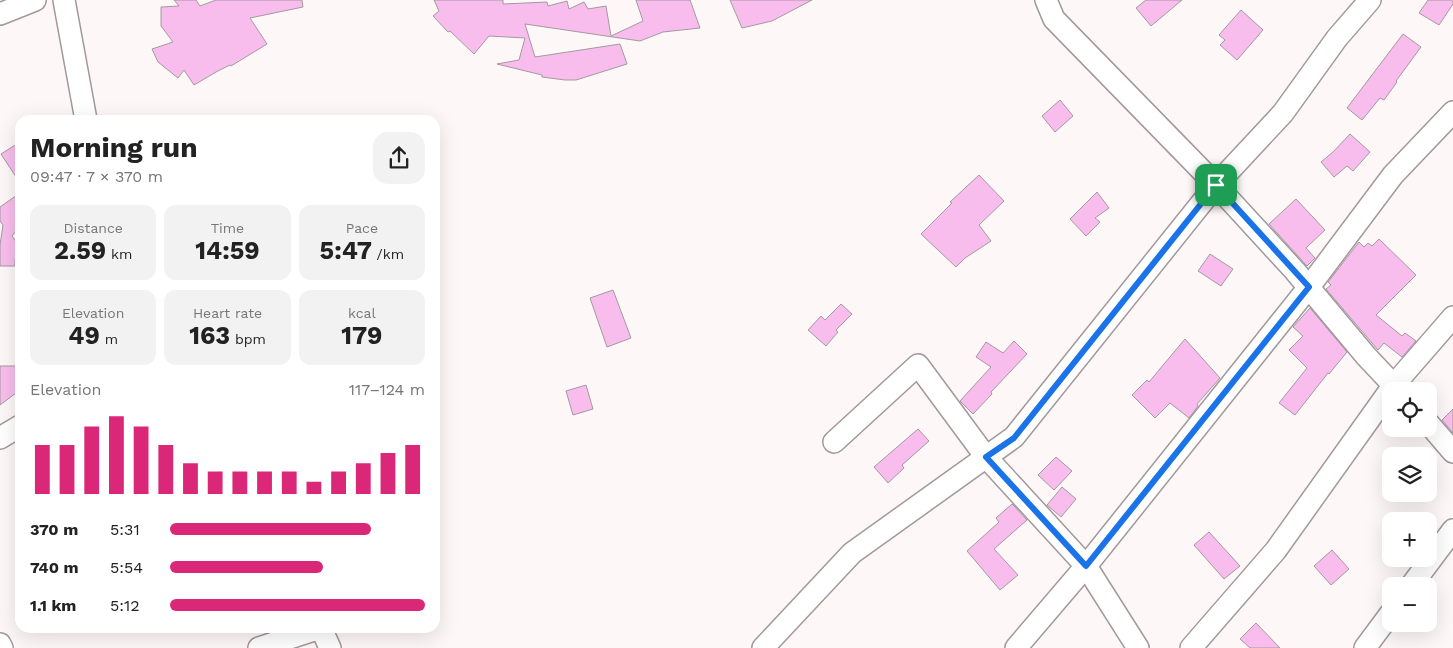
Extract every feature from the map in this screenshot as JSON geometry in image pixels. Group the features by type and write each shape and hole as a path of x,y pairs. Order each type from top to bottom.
{"street":[{"path":"0,14 35,0"},
{"path":"64,0 85,115"},
{"path":"1046,0 1054,19 1216,185 1309,287 1391,382"},
{"path":"762,648 852,554 1014,438 1216,185 1282,114 1337,38 1370,0"},
{"path":"1016,648 1086,566 1309,287 1393,175 1453,112"},
{"path":"1401,382 1453,317"},
{"path":"834,442 918,365 986,457 1086,566 1138,648"},
{"path":"1191,648 1276,550 1382,407"},
{"path":"0,438 15,429"},
{"path":"1437,433 1453,452"},
{"path":"1418,577 1453,530"},
{"path":"1365,648 1382,625"},
{"path":"259,648 305,633"},
{"path":"322,633 330,648"},
{"path":"0,644 2,648"}],"building":[{"path":"174,0 196,0 200,6 216,0 302,0 303,7 250,18 267,44 231,66 216,72 194,85 184,70 178,78 158,62 152,49 173,42 161,26 161,7 179,6"},
{"path":"434,0 503,0 503,4 547,2 548,6 567,1 569,9 584,2 588,9 606,6 611,36 643,21 636,0 690,0 700,28 663,32 640,41 525,24 535,57 620,44 627,64 576,80 565,80 542,77 542,75 497,64 519,60 525,38 489,36 474,54 450,31 448,32 433,16 439,11"},
{"path":"730,0 812,0 772,21 742,28"},
{"path":"1146,0 1182,0 1151,26 1136,8"},
{"path":"1428,0 1453,0 1453,4 1439,25 1419,13"},
{"path":"1241,10 1263,30 1237,60 1220,45 1225,40 1219,35"},
{"path":"1403,34 1421,47 1384,100 1380,98 1362,120 1347,108"},
{"path":"1060,100 1073,116 1055,132 1042,116"},
{"path":"1350,134 1370,152 1353,171 1347,166 1334,177 1321,162"},
{"path":"15,145 15,175 1,154"},
{"path":"979,175 1004,201 979,225 991,241 965,258 956,267 921,234 952,203 950,202"},
{"path":"1097,192 1109,208 1095,218 1100,222 1086,236 1070,219"},
{"path":"15,196 15,232 12,236 15,240 15,266 0,266 0,245 3,225 0,221 0,207"},
{"path":"1296,199 1325,230 1306,248 1315,258 1307,266 1269,224"},
{"path":"1379,239 1416,275 1376,315 1402,336 1405,333 1416,341 1402,357 1384,343 1378,350 1326,289 1331,285 1328,282 1359,242 1364,247 1368,243 1372,246"},
{"path":"1210,254 1233,269 1221,286 1198,271"},
{"path":"613,290 631,338 607,347 590,298"},
{"path":"841,304 852,314 836,330 838,332 826,346 808,330 821,316 825,320"},
{"path":"1310,308 1347,352 1295,415 1279,403 1307,368 1289,350 1303,336 1293,327"},
{"path":"1185,339 1220,378 1197,404 1198,406 1189,418 1170,403 1155,418 1132,395 1147,380 1149,382"},
{"path":"1014,341 1027,354 973,414 960,401 991,367 976,357 986,342 1003,353"},
{"path":"0,366 15,366 15,394 0,405"},
{"path":"586,385 593,409 573,415 566,391"},
{"path":"1453,409 1453,433 1442,420"},
{"path":"918,429 929,441 902,465 904,468 888,483 874,467"},
{"path":"1056,457 1072,471 1054,490 1038,475"},
{"path":"1062,487 1076,499 1061,517 1047,505"},
{"path":"1012,504 1027,520 994,549 1018,575 1000,590 967,551 999,522 996,518"},
{"path":"1209,532 1240,566 1224,579 1194,545"},
{"path":"1332,550 1349,569 1331,585 1314,566"},
{"path":"1256,623 1280,648 1250,648 1240,639"}],"route":[{"path":"1216,185 1309,287 1086,566 986,457 1014,438 1216,185"}]}
